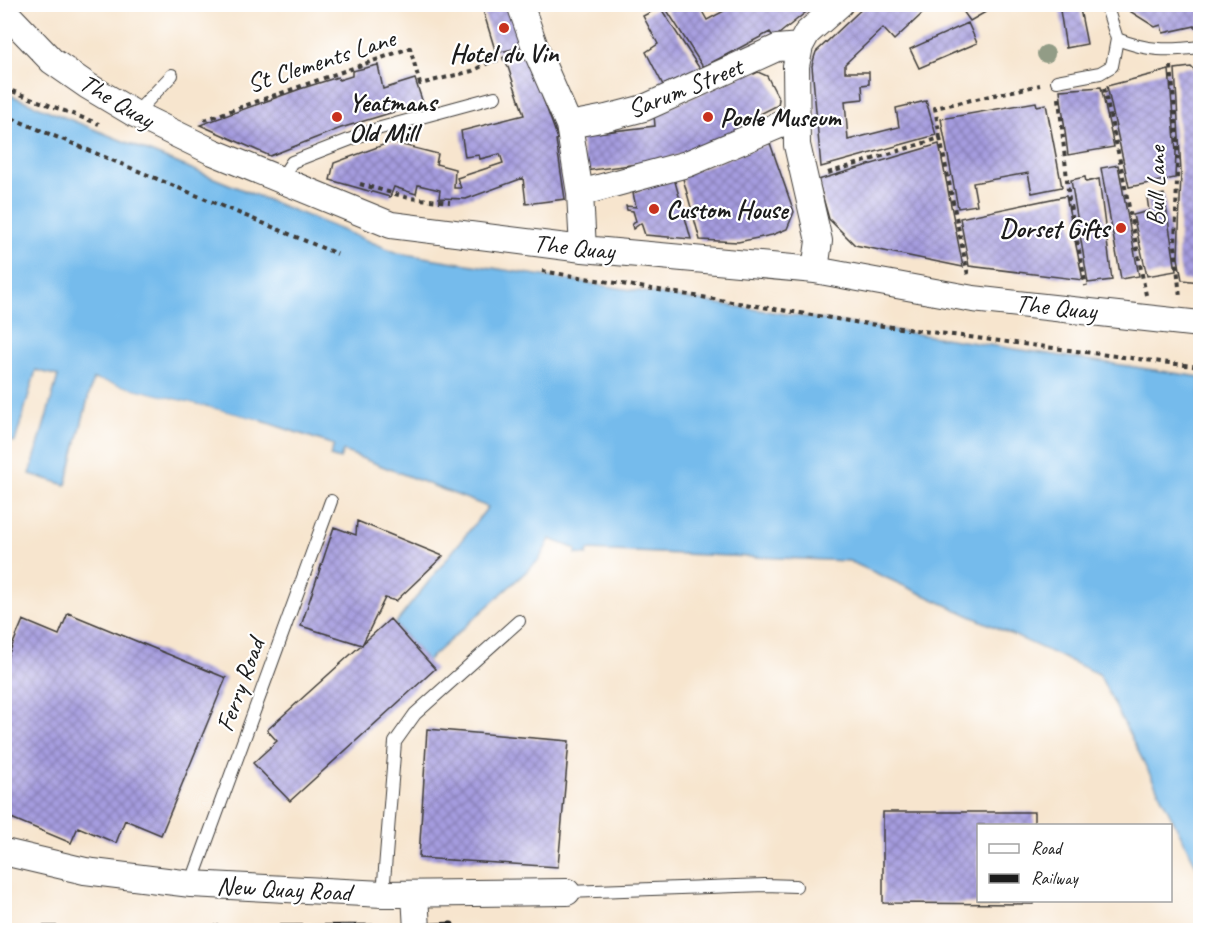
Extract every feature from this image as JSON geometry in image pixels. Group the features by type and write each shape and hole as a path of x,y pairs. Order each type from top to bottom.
{"street":[{"path":"520,4 536,50 569,125 580,193 584,249"},
{"path":"815,270 819,241 797,146 796,66 800,46 807,33 840,4"},
{"name":"The Quay","path":"4,11 52,61 88,87 135,114 165,130 280,180 391,225 584,249 815,270 973,298 1191,323"},
{"name":"Sarum Street","path":"569,125 644,108 777,48 800,46"},
{"path":"580,193 687,164 796,118"},
{"name":"New Quay Road","path":"4,852 85,871 191,884 383,894 567,892"},
{"path":"415,894 417,930"}],"lane":[{"path":"1057,81 1100,73 1112,66 1117,39 1106,4"},
{"path":"1117,39 1137,47 1170,51 1200,47"},
{"path":"135,114 172,75"},
{"path":"280,180 292,162 377,129 495,98"},
{"name":"Ferry Road","path":"191,884 331,501"},
{"path":"4,607 6,619 4,625"},
{"path":"383,894 395,742 415,714 519,621"},
{"path":"567,892 765,885 796,886"}],"path":[{"name":"St Clements Lane","path":"165,130 191,125 410,48 420,84 472,71 488,63 536,50"},
{"name":"Bull Lane","path":"1170,51 1178,148 1175,245 1191,323"},
{"path":"1100,73 1142,267 1149,318"},
{"path":"973,298 935,108 1057,81 1070,200 1090,310"},
{"path":"4,115 337,254"},
{"path":"804,181 940,138"},
{"path":"392,192 409,198 450,202"}],"water":[{"path":"5,93 398,253 1200,377 1200,873 1099,674 849,561 588,550 587,555 576,554 576,549 550,539 539,560 427,661 395,624 488,507 343,451 340,459 330,456 334,445 256,419 93,379 66,485 30,474 58,376 36,370 15,442 5,440 4,390 10,371 4,369"}],"pier":[{"path":"97,380 262,421 261,424 96,382"}],"building":[{"name":"Hotel du Vin","path":"481,4 512,4 526,46 496,53"},
{"path":"663,4 698,4 707,20 726,10 723,4 816,4 774,38 770,32 703,67"},
{"path":"867,4 913,4 922,14 894,40 883,28 845,64 845,72 869,72 869,84 862,85 863,99 845,101 848,140 899,127 896,108 926,101 936,135 821,167 812,66 814,58 816,52"},
{"path":"958,4 1004,5 989,10 970,21"},
{"path":"1059,4 1079,4 1087,44 1066,48"},
{"path":"1126,4 1183,4 1183,6 1200,4 1200,27 1163,33 1161,25 1155,27 1128,10"},
{"path":"660,7 700,69 663,85 646,52 658,44 643,16"},
{"path":"968,23 977,43 919,68 910,49"},
{"path":"527,55 558,139 556,140 565,199 526,204 523,178 466,199 439,198 440,190 418,185 416,194 394,187 390,197 330,180 334,163 391,142 438,154 436,164 455,169 454,188 461,188 457,178 503,163 500,154 480,159 479,155 465,157 461,131 524,115 506,61"},
{"path":"378,65 383,89 415,79 423,103 341,128 270,156 200,125 300,89 338,77 339,80 352,76 352,71"},
{"path":"1191,67 1196,72 1200,137 1200,282 1182,280 1178,258 1181,172 1175,69"},
{"path":"1169,70 1176,152 1175,178 1129,187 1107,86"},
{"name":"Poole Museum","path":"752,71 754,74 758,72 767,76 779,99 778,105 760,114 762,119 717,143 660,161 585,171 580,135 655,126 654,115"},
{"path":"1101,87 1114,147 1068,155 1060,90"},
{"path":"1036,102 1037,106 1046,104 1062,187 1032,193 1028,173 973,183 977,205 958,208 941,119"},
{"path":"770,143 794,212 787,229 772,235 738,242 700,240 682,175"},
{"path":"939,144 963,267 855,245 829,219 818,180"},
{"name":"Dorset Gifts","path":"1118,165 1139,276 1121,279 1101,168"},
{"path":"1085,177 1086,182 1099,179 1112,280 1088,283 1071,180"},
{"name":"Custom House","path":"674,178 691,239 645,235 641,223 633,229 632,225 636,221 633,211 627,210 626,206 636,207 633,193"},
{"path":"1164,194 1176,271 1147,276 1133,215 1149,211 1147,197"},
{"path":"1066,196 1083,280 969,266 960,218"},
{"path":"357,521 443,556 396,601 385,598 362,645 301,626 334,527 356,535"},
{"path":"68,613 226,678 161,835 125,820 116,843 78,827 71,843 4,815 4,665 23,620 59,635"},
{"path":"390,619 435,669 290,801 253,763 277,741 267,730"},
{"path":"427,729 569,741 558,867 419,858"},
{"path":"883,812 1034,812 1034,824 977,824 977,902 1034,902 1033,904 883,903"}],"railway":[{"path":"4,929 451,925"}],"place":[{"name":"Hotel du Vin","path":"504,28"},
{"name":"Yeatmans Old Mill","path":"337,117"},
{"name":"Poole Museum","path":"708,117"},
{"name":"Custom House","path":"654,209"},
{"name":"Dorset Gifts","path":"1121,228"}]}
